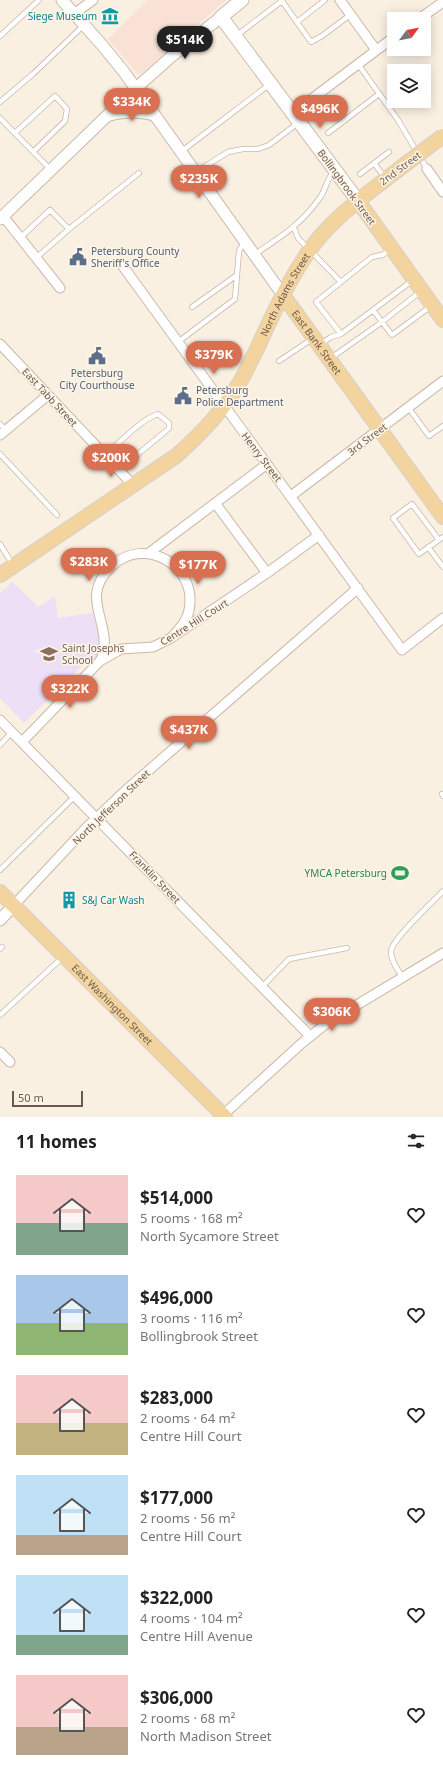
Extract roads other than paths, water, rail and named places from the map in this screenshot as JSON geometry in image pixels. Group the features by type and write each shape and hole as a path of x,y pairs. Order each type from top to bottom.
{"main road":[{"path":"221,17 242,0"},
{"name":"Bollingbrook Street","path":"221,17 440,314"},
{"name":"2nd Street","path":"358,201 443,136"},
{"name":"North Adams Street","path":"0,575 176,456 200,434 224,406 239,385 283,295 310,250 332,223 358,201"},
{"name":"East Bank Street","path":"283,295 379,430 440,510"},
{"name":"East Washington Street","path":"0,892 223,1116"}],"street":[{"name":"East Bank Street","path":"62,0 102,45 136,88 283,295"},
{"path":"74,14 93,0"},
{"path":"340,0 376,50"},
{"path":"429,12 443,2"},
{"path":"60,288 2,218 136,88 172,56 221,17"},
{"path":"296,118 358,64 387,42"},
{"path":"109,115 128,110 141,111 154,115"},
{"path":"427,169 443,192"},
{"name":"Henry Street","path":"122,265 402,650 443,618"},
{"name":"East Tabb Street","path":"0,344 133,485"},
{"name":"3rd Street","path":"291,496 443,382"},
{"path":"2,430 48,395"},
{"path":"149,553 267,464"},
{"path":"215,502 267,573"},
{"name":"Centre Hill Court","path":"100,661 121,649 153,646 171,638 267,573 319,535"},
{"path":"22,742 68,696 100,661 104,650 104,638 96,606 100,584 111,567 119,560 130,555 149,553 163,558 173,565 182,575 189,590 189,611 186,621 171,638"},
{"name":"North Jefferson Street","path":"14,905 97,818 125,791 358,588"},
{"name":"Franklin Street","path":"0,720 310,1036"},
{"path":"0,920 14,905"},
{"path":"223,1116 310,1036 327,1023 443,953"},
{"path":"0,1052 10,1062"}],"lane":[{"path":"0,36 39,0"},
{"path":"236,36 282,0 311,42 322,36 350,15"},
{"path":"297,22 325,0"},
{"path":"0,102 33,74 84,25"},
{"path":"358,64 398,120 427,169"},
{"path":"180,152 270,83"},
{"path":"328,133 379,94"},
{"path":"15,133 55,96 67,109 65,121 33,152"},
{"path":"0,118 51,170"},
{"path":"195,172 228,152 243,149 258,150 269,145 296,118"},
{"path":"360,174 390,152"},
{"path":"374,163 386,179"},
{"path":"254,255 294,228 321,196 329,177 335,170"},
{"path":"36,258 68,229 139,173"},
{"path":"20,238 50,210 68,229"},
{"path":"294,228 298,238 341,282"},
{"path":"178,342 235,299 239,251 244,242"},
{"path":"341,334 316,302 372,257 382,255 393,249"},
{"path":"192,307 236,275"},
{"path":"279,361 317,341 341,334 373,310 418,285"},
{"path":"329,359 382,322 418,285"},
{"path":"373,310 392,335 440,314"},
{"path":"408,408 429,436 443,426"},
{"path":"105,456 115,446 152,416 158,414 169,424 169,428 166,431 134,456 126,449 115,446"},
{"path":"0,454 57,515"},
{"path":"412,504 441,539 419,554 393,518 412,504"},
{"path":"0,544 13,566"},
{"path":"428,547 443,567"},
{"path":"0,745 12,732"},
{"path":"0,870 75,796"},
{"path":"403,978 393,962 390,951 395,940 443,891"},
{"path":"262,986 289,959 347,948"},
{"path":"0,1015 64,956"}],"place":[{"name":"Siege Museum","path":"110,16"},
{"name":"Petersburg County Sheriff's Office","path":"78,257"},
{"name":"Petersburg City Courthouse","path":"97,356"},
{"name":"Petersburg Police Department","path":"183,396"},
{"name":"Saint Josephs School","path":"49,654"},
{"name":"YMCA Petersburg","path":"400,873"},
{"name":"S&J Car Wash","path":"69,900"}]}
